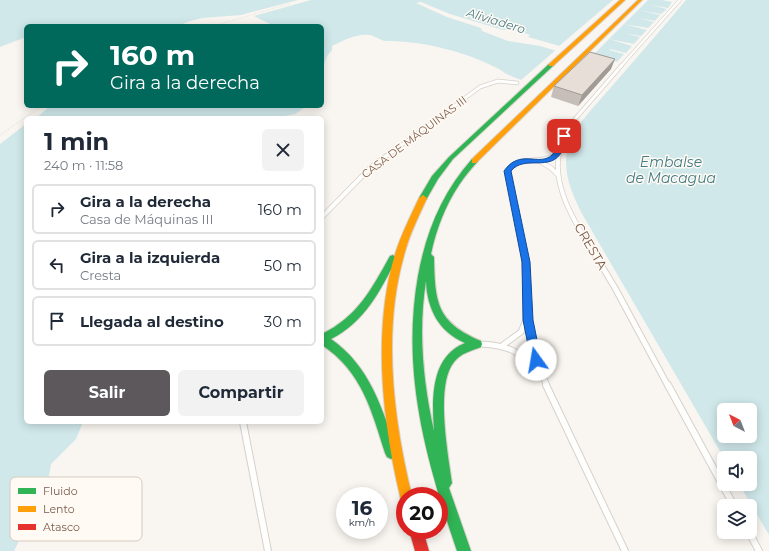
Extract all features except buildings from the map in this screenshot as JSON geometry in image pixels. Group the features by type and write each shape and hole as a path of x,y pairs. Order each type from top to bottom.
{"main road":[{"path":"324,338 334,335 358,317 401,244 428,188 454,155 522,91 623,0"},
{"path":"464,551 432,456 422,411 415,344 419,287 423,263 430,240 443,203 463,172 640,0"},
{"path":"430,240 430,275 433,305 447,326 468,341 477,344"},
{"path":"401,244 394,268 390,300 387,333 387,361 389,398 403,485"},
{"path":"324,340 330,342 340,350 356,366 372,399 403,485"},
{"path":"450,512 441,434 440,387 443,371 449,360 465,347 477,344"},
{"path":"419,539 422,551"}],"lane":[{"name":"CRESTA","path":"680,0 579,114 564,136 559,151 558,176 563,192 574,216 730,499"},
{"name":"CASA DE MÁQUINAS III","path":"324,214 371,168 480,87 496,80 517,83"},
{"path":"559,151 550,160 520,161 512,165 508,171 526,262 528,316 533,348 540,372 625,551"},
{"path":"537,161 551,168 558,176"},
{"path":"502,345 521,332 528,316"},
{"path":"477,344 502,345 516,350 540,372"},
{"path":"243,424 268,551"},
{"path":"753,539 759,551"}],"path":[{"path":"219,24 289,4"},
{"path":"28,116 39,108"},
{"path":"0,135 24,118"}],"water":[{"path":"0,0 298,0 241,15 202,18 182,24 24,24 24,38 0,47"},
{"name":"Aliviadero","path":"311,0 662,0 672,2 668,8 651,5 667,9 661,14 638,10 660,15 655,21 638,18 654,22 648,28 624,24 647,30 641,36 624,33 640,37 634,44 609,39 632,46 626,53 609,50 624,54 617,62 528,37 530,35 516,30 503,30 450,14 421,2 416,3 447,17 481,28 482,31 508,41 540,46 587,60 556,91 517,78 484,62 457,52 428,45 400,41 384,41 369,35 355,36 332,46 332,50 327,56 324,64 324,24 270,24 254,16"},
{"name":"Embalse de Macagua","path":"686,0 769,0 769,535 757,515 757,499 748,499 743,491 757,491 757,451 720,451 581,212 571,189 568,181 566,164 568,147 574,133 590,111"},
{"path":"48,108 304,108 295,114 286,116 38,116"},
{"path":"24,126 24,424 82,424 76,439 51,464 49,477 10,477 10,541 19,541 14,551 0,551 0,144"}],"pier":[{"path":"613,0 648,0 591,57 558,47"},
{"path":"557,49 588,58 555,92 521,80"}],"traffic: fast":[{"path":"423,198 435,178 451,158 551,65"},
{"path":"464,551 440,480 423,408 418,372 417,335 419,298 425,260 432,233 449,195 464,172 474,161"},
{"path":"430,257 431,286 436,311 450,330 477,344"},
{"path":"324,338 348,324 365,306 373,295 393,258"},
{"path":"324,340 337,349 350,361 360,374 368,388 391,453"},
{"path":"446,483 440,437 438,403 443,373 448,361 457,352 477,344"}],"traffic: slow":[{"path":"551,65 623,0"},
{"path":"474,161 640,0"},
{"path":"404,487 398,460 393,424 388,366 388,337 390,308 400,252 410,225 423,198"}],"traffic: jam":[{"path":"419,539 422,551"}],"route":[{"path":"536,360 528,320 528,282 526,262 508,171 512,165 520,161 547,161 556,156 564,136"}]}
